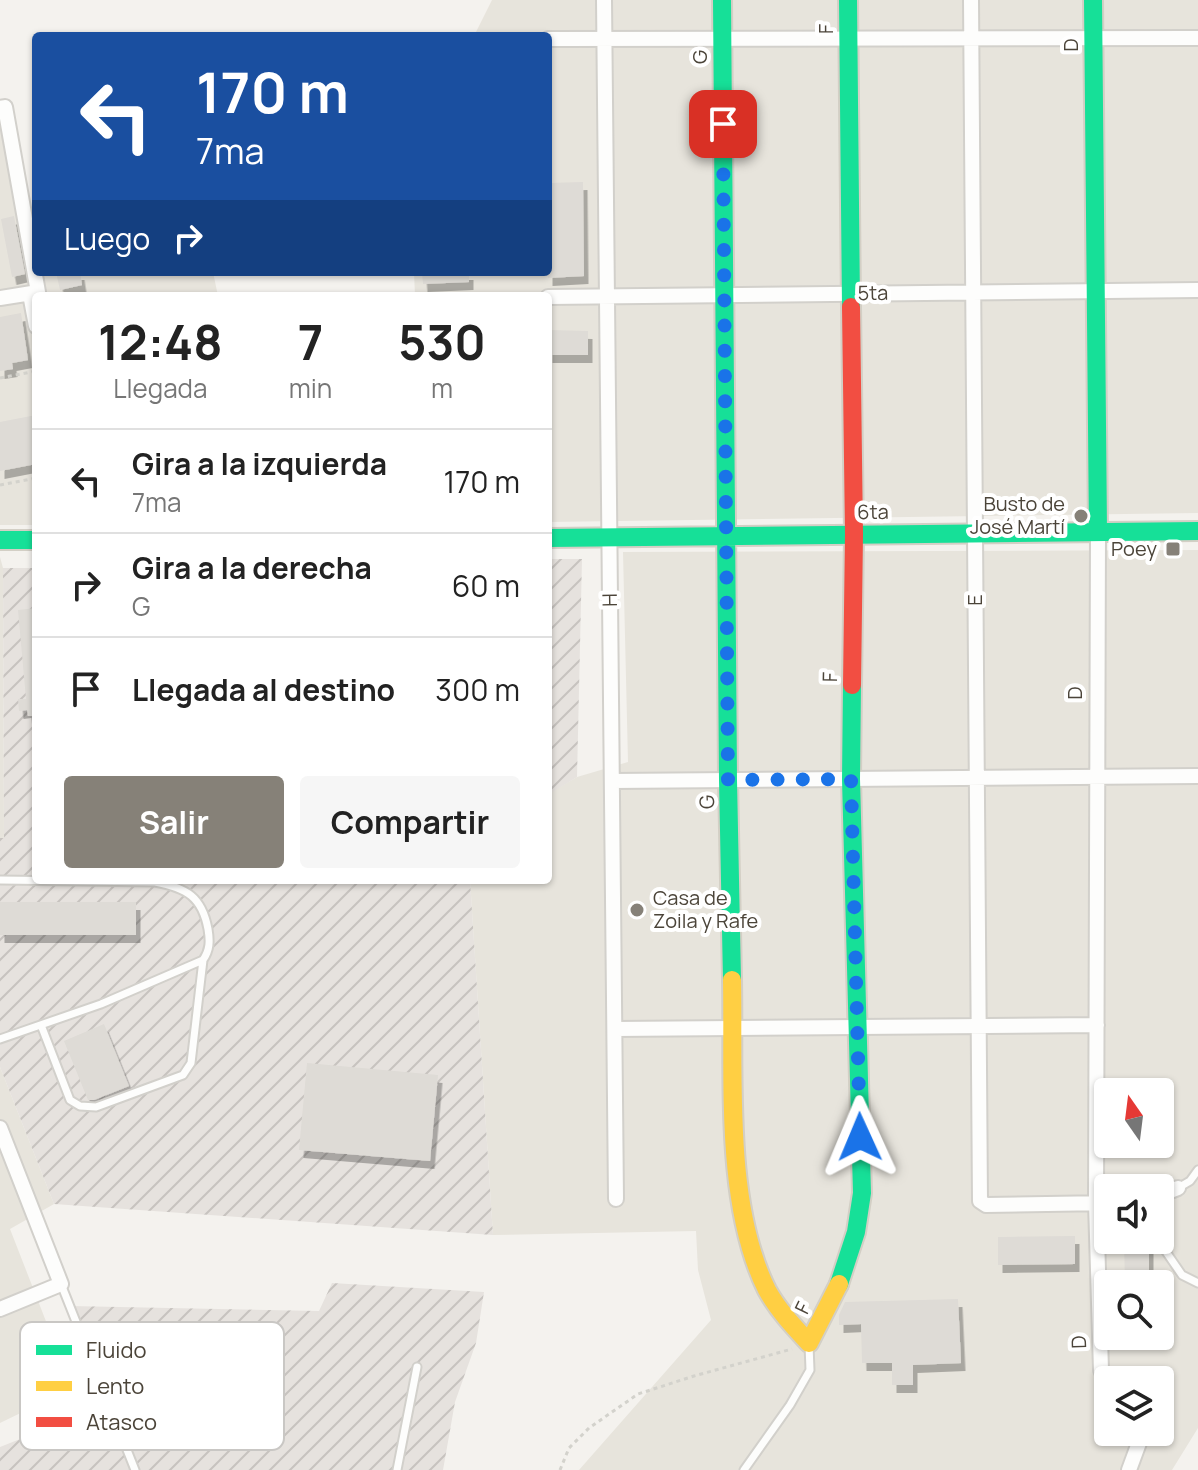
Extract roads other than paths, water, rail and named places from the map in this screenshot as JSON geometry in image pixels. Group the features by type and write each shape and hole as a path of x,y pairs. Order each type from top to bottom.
{"street":[{"name":"H","path":"604,0 616,1199"},
{"name":"G","path":"722,0 728,780 736,1154 745,1228 768,1291 787,1319 809,1343"},
{"name":"F","path":"809,1343 832,1297 860,1215 851,779 854,534 848,0"},
{"name":"E","path":"971,0 980,1201 986,1205 1094,1203"},
{"name":"D","path":"1093,0 1098,532 1097,1025 1101,1174"},
{"path":"552,39 1198,38"},
{"path":"0,108 5,107 34,292"},
{"name":"5ta","path":"552,297 1198,290"},
{"path":"0,298 32,293"},
{"name":"6ta","path":"552,538 1198,531"},
{"path":"0,540 32,540"},
{"path":"612,781 1198,776"},
{"path":"615,1029 1097,1025"},
{"path":"0,1128 61,1284 0,1309"},
{"path":"1174,1190 1178,1188"},
{"name":"D","path":"1101,1366 1102,1254"},
{"path":"1129,1470 1138,1446"}],"lane":[{"path":"0,880 32,880"},
{"path":"41,1025 70,1100 80,1106 96,1107 183,1075 191,1063 203,960 210,941 205,915 196,899 162,884"},
{"path":"0,1039 144,987 203,960"},
{"path":"1178,1188 1190,1181 1198,1170"},
{"path":"1168,1254 1182,1275 1198,1283"},
{"path":"61,1284 76,1322"},
{"path":"744,1470 790,1405 810,1370 809,1343"},
{"path":"397,1470 417,1367"},
{"path":"127,1450 135,1470"}],"place":[{"name":"Busto de José Martí","path":"1081,516"},
{"name":"Poey","path":"1173,549"},
{"name":"Casa de Zoila y Rafe","path":"637,910"}]}
